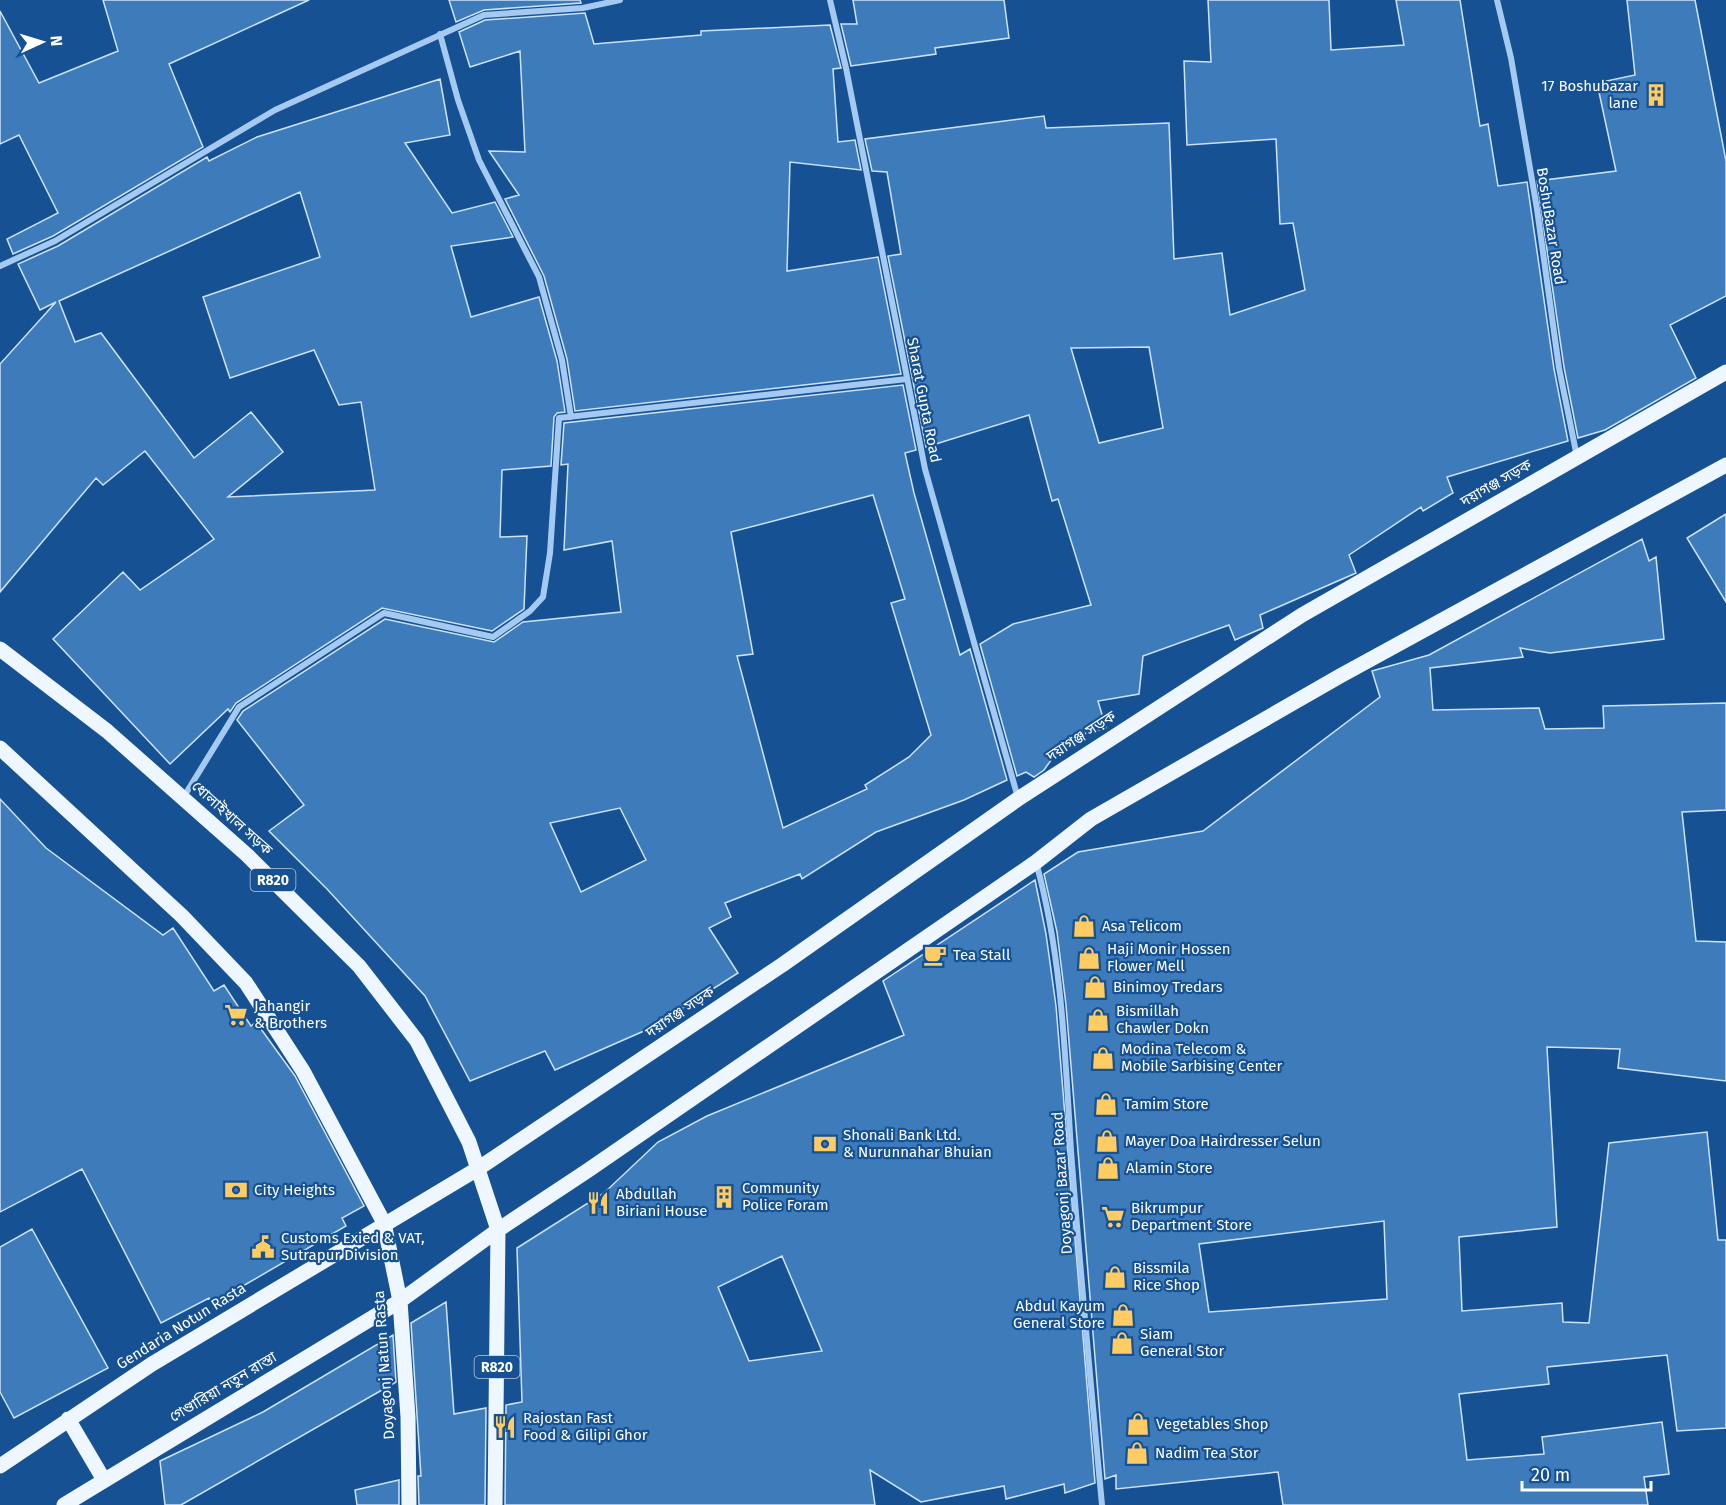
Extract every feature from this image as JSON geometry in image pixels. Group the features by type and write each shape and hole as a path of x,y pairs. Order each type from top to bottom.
{"main road":[{"name":"দয়াগঞ্জ সড়ক","path":"384,1223 479,1168 782,966 1018,799 1302,615 1726,372"},
{"path":"498,1230 1036,862 1091,819 1308,694 1726,465"},
{"name":"ধোলাইখাল সড়ক","path":"0,649 106,731 248,855 359,966 417,1041 456,1114 479,1168"},
{"path":"0,748 182,916 246,983 303,1071 384,1223"},
{"name":"R820","path":"479,1168 498,1230 495,1505"},
{"name":"Doyagonj Natun Rasta","path":"384,1223 400,1301 408,1417 409,1505"},
{"name":"Gendaria Notun Rasta","path":"0,1466 152,1364 384,1223"},
{"name":"গেণ্ডারিয়া নতুন রাস্তা","path":"64,1505 400,1301 498,1230"},
{"path":"68,1419 104,1480"}],"street":[{"path":"0,266 55,241 275,110 484,15 583,8 620,0"},
{"name":"Sharat Gupta Road","path":"830,0 846,68 925,469 1018,799"},
{"name":"BoshuBazar Road","path":"1497,0 1513,70 1537,210 1559,368 1577,457"},
{"path":"440,34 458,100 479,160 539,277 562,360 571,417"},
{"path":"183,798 239,708 384,613 493,637 530,611 543,597 550,553 559,418 908,379"},
{"name":"Doyagonj Bazar Road","path":"1036,862 1048,903 1063,1003 1071,1151 1101,1505"}],"building":[{"path":"103,0 309,0 169,64 203,147 53,236 13,254 7,239 58,213 19,135 0,144 0,11 39,83 118,51"},
{"path":"449,0 580,0 581,3 484,10 456,22"},
{"path":"853,0 1004,0 1009,38 935,48 936,54 851,66 841,24 857,24"},
{"path":"1208,0 1329,0 1331,50 1404,45 1396,0 1460,0 1480,126 1488,124 1498,186 1527,182 1554,369 1568,441 1447,477 1453,493 1423,511 1421,507 1349,555 1356,573 1260,615 1263,628 1235,640 1229,625 1143,656 1139,694 1098,701 1106,728 1066,739 1044,770 1034,777 1026,772 1017,776 980,644 1013,624 1091,605 1058,499 1052,501 1029,415 926,447 888,256 901,254 887,172 872,171 865,139 1044,116 1046,128 1169,123 1174,259 1222,253 1230,315 1305,290 1293,223 1280,224 1276,139 1187,145 1184,61 1211,62","holes":["1149,347 1163,428 1099,443 1071,348"]},
{"path":"1627,0 1695,0 1726,161 1726,296 1670,325 1696,378 1605,430 1578,438 1564,367 1537,181 1616,171 1597,83 1635,75"},
{"path":"585,13 594,44 701,35 701,31 830,25 841,68 833,69 838,142 855,140 861,170 790,162 787,271 878,257 901,374 575,411 567,359 544,276 505,199 519,195 489,151 525,152 520,51 470,67 459,32 485,20"},
{"path":"440,79 450,135 405,143 452,213 495,202 513,237 451,246 471,317 539,297 557,361 565,412 557,413 554,417 551,466 502,470 500,537 527,536 524,609 492,631 382,608 236,703 230,712 228,709 170,764 53,639 123,572 140,590 214,539 145,451 103,485 96,478 0,592 0,364 56,302 40,310 18,264 58,246 207,157 209,161 257,137","holes":["300,192 320,257 203,297 230,378 314,350 339,405 361,402 375,490 228,497 283,452 251,412 194,458 101,333 75,342 59,301"]},
{"path":"903,385 916,450 905,453 914,493 960,655 970,649 1007,780 964,800 876,832 802,879 800,874 725,903 731,917 709,928 738,973 653,1027 555,1070 545,1051 470,1081 425,996 327,889 269,831 304,805 237,720 243,711 385,619 494,642 523,622 621,612 612,541 564,550 568,464 561,465 564,423","holes":["873,495 905,599 891,603 931,735 909,757 865,785 867,789 783,828 737,656 753,654 731,532","620,808 646,860 581,892 550,823"]},
{"path":"1726,514 1726,602 1687,538"},
{"path":"1642,539 1649,561 1656,557 1664,639 1550,653 1520,648 1523,657 1430,668 1433,710 1539,708 1545,729 1604,728 1603,706 1726,703 1726,810 1682,812 1696,941 1726,942 1726,1081 1618,1068 1620,1049 1547,1047 1557,1227 1459,1237 1462,1311 1562,1303 1563,1322 1589,1323 1609,1143 1707,1132 1718,1240 1726,1240 1726,1428 1677,1431 1667,1355 1547,1367 1549,1384 1459,1394 1467,1460 1544,1454 1542,1437 1662,1422 1669,1474 1644,1477 1648,1505 1283,1505 1278,1472 1116,1489 1116,1475 1105,1479 1066,1005 1057,932 1044,874 1078,852 1203,831 1380,697 1372,671 1429,655","holes":["1384,1221 1387,1299 1209,1312 1199,1244"]},
{"path":"0,799 46,848 163,935 173,928 214,991 224,985 251,1026 256,1022 295,1076 364,1206 342,1218 346,1226 212,1304 209,1298 161,1323 82,1169 0,1212"},
{"path":"1035,880 1046,934 1056,1006 1095,1483 1065,1493 1064,1484 1006,1499 1004,1486 921,1502 870,1470 875,1505 505,1505 506,1405 522,1402 517,1248 604,1193 658,1142 707,1116 904,1035 883,981","holes":["782,1256 822,1351 749,1361 718,1287"]},
{"path":"32,1229 108,1368 14,1418 0,1392 0,1247"},
{"path":"446,1302 454,1414 486,1408 485,1505 419,1505 418,1476 421,1476 411,1323"},
{"path":"393,1335 396,1382 181,1505 165,1505 160,1461 263,1412"},
{"path":"399,1480 399,1505 357,1505 355,1490"}],"place":[{"name":"17 Boshubazar lane","path":"1656,95"},
{"name":"Asa Telicom","path":"1084,926"},
{"name":"Tea Stall","path":"935,955"},
{"name":"Haji Monir Hossen Flower Mell","path":"1089,958"},
{"name":"Binimoy Tredars","path":"1095,987"},
{"name":"Jahangir & Brothers","path":"236,1015"},
{"name":"Bismillah Chawler Dokn","path":"1098,1020"},
{"name":"Modina Telecom & Mobile Sarbising Center","path":"1103,1058"},
{"name":"Tamim Store","path":"1106,1104"},
{"name":"Mayer Doa Hairdresser Selun","path":"1107,1141"},
{"name":"Shonali Bank Ltd. & Nurunnahar Bhuian","path":"825,1144"},
{"name":"Alamin Store","path":"1108,1168"},
{"name":"City Heights","path":"236,1190"},
{"name":"Community Police Foram","path":"724,1197"},
{"name":"Abdullah Biriani House","path":"598,1203"},
{"name":"Bikrumpur Department Store","path":"1113,1217"},
{"name":"Customs Exied & VAT, Sutrapur Division","path":"263,1247"},
{"name":"Bissmila Rice Shop","path":"1115,1277"},
{"name":"Abdul Kayum General Store","path":"1123,1315"},
{"name":"Siam General Stor","path":"1122,1343"},
{"name":"Vegetables Shop","path":"1138,1424"},
{"name":"Rajostan Fast Food & Gilipi Ghor","path":"505,1427"},
{"name":"Nadim Tea Stor","path":"1137,1453"}]}
